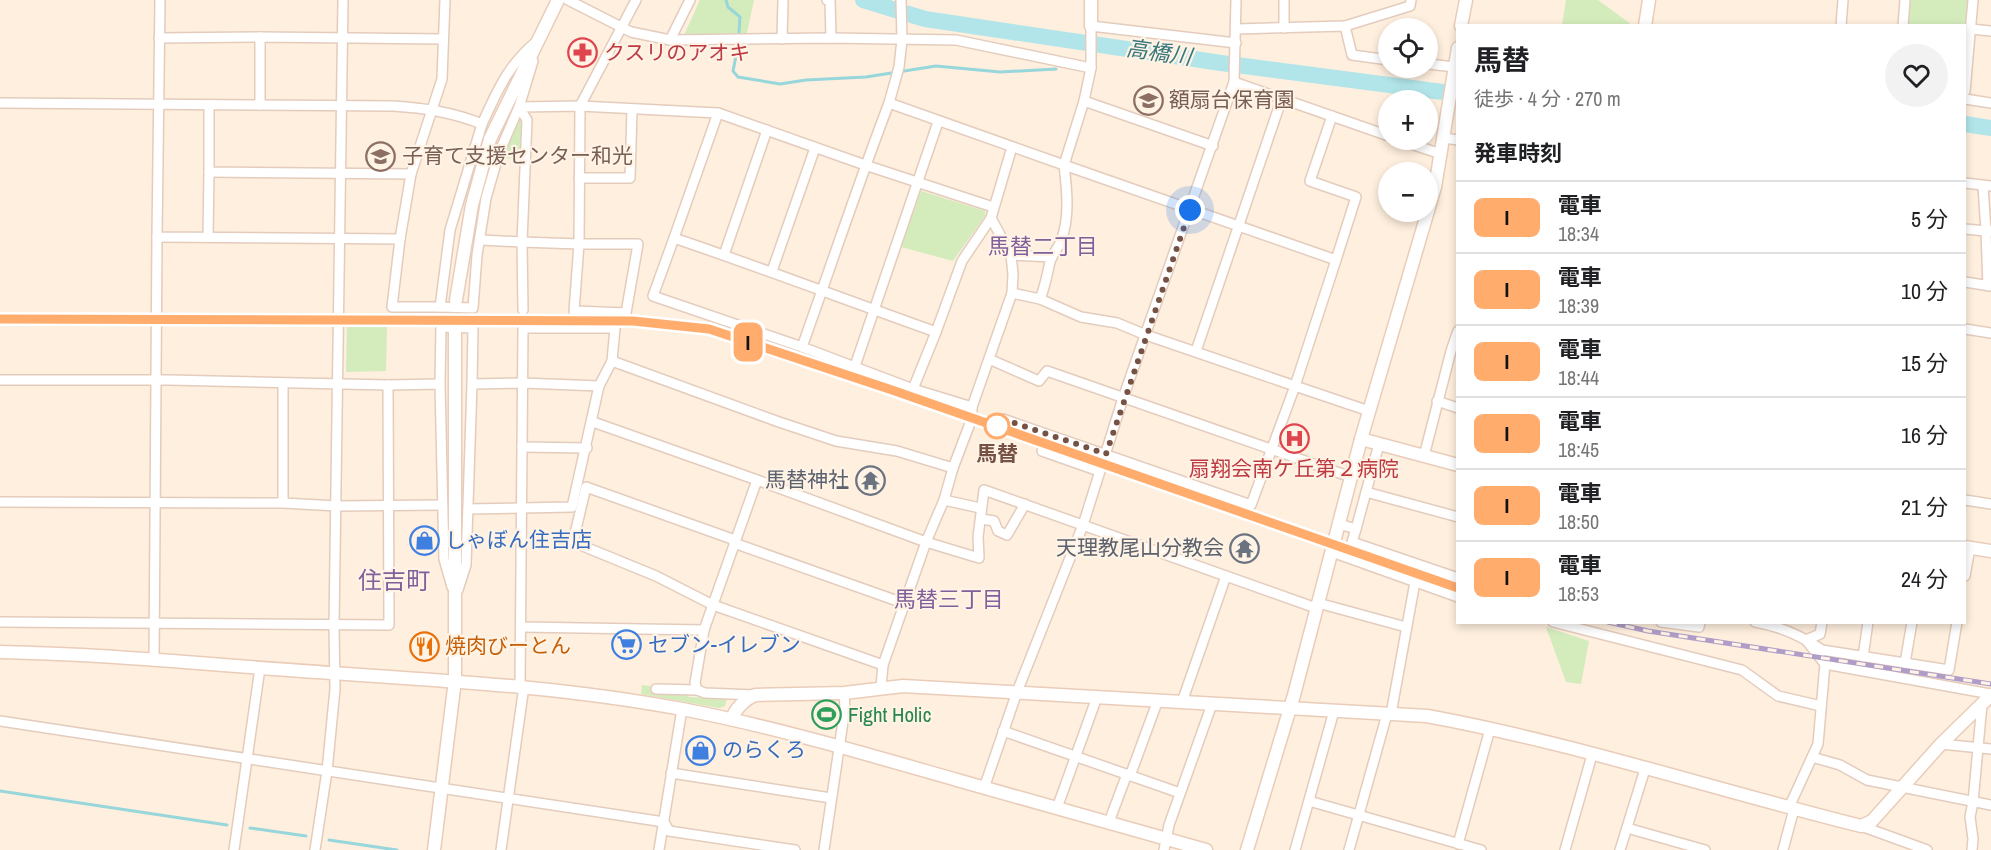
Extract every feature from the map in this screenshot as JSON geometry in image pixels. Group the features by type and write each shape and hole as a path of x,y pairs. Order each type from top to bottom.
{"street":[{"path":"154,661 160,0"},
{"path":"315,850 327,771 336,674 334,626 343,0"},
{"path":"445,0 442,79 411,174 392,307 473,308 486,198 499,153 519,107 540,39"},
{"path":"456,300 472,205 490,139 558,0"},
{"path":"568,0 631,32 670,40 831,38 956,40 1091,64"},
{"path":"481,240 579,244 638,244 626,313 574,311 579,244 580,106 636,0"},
{"path":"670,40 690,0"},
{"path":"782,39 783,0"},
{"path":"827,0 830,2 831,38"},
{"path":"802,347 896,79 902,40 901,0"},
{"path":"1040,299 1052,257 1061,241 1066,223 1068,197 1064,165 1084,101 1091,64 1091,0"},
{"path":"984,788 1017,692 1083,525 1099,471 1234,82 1236,0"},
{"path":"1284,0 1284,28"},
{"path":"1236,29 1345,26 1410,6 1411,0"},
{"path":"1461,24 1466,0"},
{"path":"1644,24 1649,0"},
{"path":"1841,24 1843,0"},
{"path":"1903,24 1905,0"},
{"path":"1966,81 1973,0"},
{"path":"1091,26 1236,43"},
{"path":"1345,26 1352,56 1378,59"},
{"path":"1971,29 1991,31"},
{"path":"260,37 260,105"},
{"path":"159,38 443,39"},
{"path":"440,307 450,230 482,124 505,76 520,56 540,39"},
{"path":"1247,850 1290,708 1361,439 1436,188 1456,62"},
{"path":"1438,66 1455,69"},
{"path":"1234,82 1378,132"},
{"path":"1196,351 1282,98"},
{"path":"1966,99 1991,103"},
{"path":"1084,101 1213,146"},
{"path":"0,103 393,106 433,109 482,124"},
{"path":"889,103 1336,260"},
{"path":"208,237 209,105"},
{"path":"519,107 580,106 718,113 917,183 993,207"},
{"path":"519,107 527,120 522,242 523,310"},
{"path":"579,177 630,178 632,110"},
{"path":"718,113 653,296 802,347 913,389 972,407"},
{"path":"1003,419 1251,505 1295,386 1356,197 1310,181 1332,116"},
{"path":"855,366 872,309 938,122"},
{"path":"724,255 767,130"},
{"path":"1444,138 1456,140"},
{"path":"913,389 962,261 991,218 1012,147"},
{"path":"772,271 815,148"},
{"path":"1429,150 1441,154"},
{"path":"209,172 411,174"},
{"path":"1966,183 1987,186 1989,286 1966,282"},
{"path":"881,687 883,666 944,500 952,468 972,418 972,407 1012,293 1011,255 991,218"},
{"path":"1966,229 1988,231"},
{"path":"157,237 400,240"},
{"path":"674,238 772,271 936,332"},
{"path":"1011,255 1052,257"},
{"path":"1012,293 1040,299 1081,317 1117,323 1369,411"},
{"path":"441,327 473,328 466,565 455,598 444,559 441,327"},
{"path":"501,850 522,686 523,328 615,327 612,361 599,386 586,448 573,542 656,576 713,605 883,666"},
{"path":"1966,329 1991,333"},
{"path":"434,850 455,680 455,330"},
{"path":"1424,456 1437,401 1454,352"},
{"path":"989,359 1039,381 1047,371 1351,477"},
{"path":"612,361 836,441 897,451 952,468"},
{"path":"0,380 440,384"},
{"path":"283,383 283,503"},
{"path":"472,384 523,383 599,386"},
{"path":"0,622 389,625 388,385"},
{"path":"1437,401 1456,407"},
{"path":"592,422 927,542 979,558 980,508 984,489 1226,576 1317,605 1406,627"},
{"path":"1361,439 1456,464"},
{"path":"1379,444 1352,542 1456,577"},
{"path":"522,447 586,448"},
{"path":"1042,451 1099,471"},
{"path":"697,690 695,683 704,630 757,480"},
{"path":"577,508 586,487 906,604"},
{"path":"1366,492 1456,516"},
{"path":"944,500 980,508"},
{"path":"1966,500 1991,504"},
{"path":"0,502 442,505"},
{"path":"981,519 994,521 998,531 1007,536 1025,504"},
{"path":"468,509 577,508"},
{"path":"1339,524 1356,529"},
{"path":"1967,548 1991,551"},
{"path":"1332,552 1456,596"},
{"path":"1182,702 1226,576"},
{"path":"1349,850 1389,714 1415,582"},
{"path":"1561,624 1742,670 1778,696 1821,706"},
{"path":"1676,624 1699,627 1700,624"},
{"path":"1771,624 1806,639 1822,650 1949,670 1957,624"},
{"path":"1806,639 1820,634 1822,624"},
{"path":"1863,657 1868,624"},
{"path":"1905,663 1912,624"},
{"path":"521,627 704,630"},
{"path":"1806,639 1825,664 1988,698"},
{"path":"0,652 76,654 336,674 455,680 522,686 682,709 732,719 838,746 1110,822 1165,844 1206,850"},
{"path":"1783,850 1794,809 1791,803 1818,744 1825,664"},
{"path":"234,850 260,668"},
{"path":"656,689 755,695 844,693 903,686 1427,716 1490,729 1861,826 1927,850"},
{"path":"824,850 845,708 844,693"},
{"path":"732,719 734,713 746,700 755,695"},
{"path":"1057,808 1097,697"},
{"path":"1861,826 1872,821 1941,744 1988,698"},
{"path":"1972,850 1970,817 1978,748 1988,698"},
{"path":"1110,822 1158,700"},
{"path":"1165,844 1180,793 1212,704"},
{"path":"659,850 682,709"},
{"path":"1295,850 1334,711"},
{"path":"0,721 664,822"},
{"path":"1458,844 1490,729"},
{"path":"1003,731 1180,793"},
{"path":"1941,744 1991,749"},
{"path":"1565,850 1592,755"},
{"path":"1812,757 1840,765 1867,780 1991,806"},
{"path":"1620,850 1645,769"},
{"path":"671,773 831,798"},
{"path":"1309,801 1481,850"},
{"path":"664,822 669,831 795,850"},
{"path":"1627,828 1705,850"},
{"path":"1895,850 1897,839"}],"green space":[{"path":"700,0 754,0 747,33 684,35"},
{"path":"1566,0 1598,0 1631,24 1562,24"},
{"path":"1907,0 1970,0 1967,31 1966,24 1905,24"},
{"path":"520,113 524,121 523,159 502,158"},
{"path":"921,191 985,211 985,216 953,261 901,247"},
{"path":"347,326 387,326 386,371 346,372"},
{"path":"1546,627 1589,641 1581,684 1566,682"},
{"path":"642,685 650,686 655,692 685,694 689,697 727,698 725,706 719,708 641,694"}],"waterway":[{"path":"726,0 728,7 740,17 733,71 738,77 780,84 806,80 866,77 936,66 1000,72 1056,69"},
{"name":"高橋川","path":"863,0 925,19 1221,63 1456,94"},
{"name":"高橋川","path":"1966,124 1991,128"},
{"path":"0,791 227,825"},
{"path":"250,828 306,836"},
{"path":"329,840 397,850"}],"tunnel":[{"path":"455,330 456,300"}],"railway":[{"path":"0,319 632,321 709,329 892,390 1456,586"},
{"path":"1617,624 1648,631 1991,684"}],"train":[{"name":"I","path":"0,319 633,321 709,329 1043,442 1456,587"}],"place":[{"name":"クスリのアオキ","path":"583,53"},
{"name":"額扇台保育園","path":"1148,100"},
{"name":"子育て支援センター和光","path":"381,156"},
{"name":"馬替","path":"997,426"},
{"name":"扇翔会南ケ丘第２病院","path":"1294,438"},
{"name":"馬替神社","path":"870,480"},
{"name":"しゃぼん住吉店","path":"424,540"},
{"name":"天理教尾山分教会","path":"1245,548"},
{"name":"セブン-イレブン","path":"627,645"},
{"name":"焼肉びーとん","path":"424,646"},
{"name":"Fight Holic","path":"827,715"},
{"name":"のらくろ","path":"701,750"}],"district":[{"name":"馬替二丁目","path":"1043,246"},
{"name":"住吉町","path":"394,581"},
{"name":"馬替三丁目","path":"949,599"}],"route":[{"path":"997,426 1003,419 1106,454 1190,210"}]}
